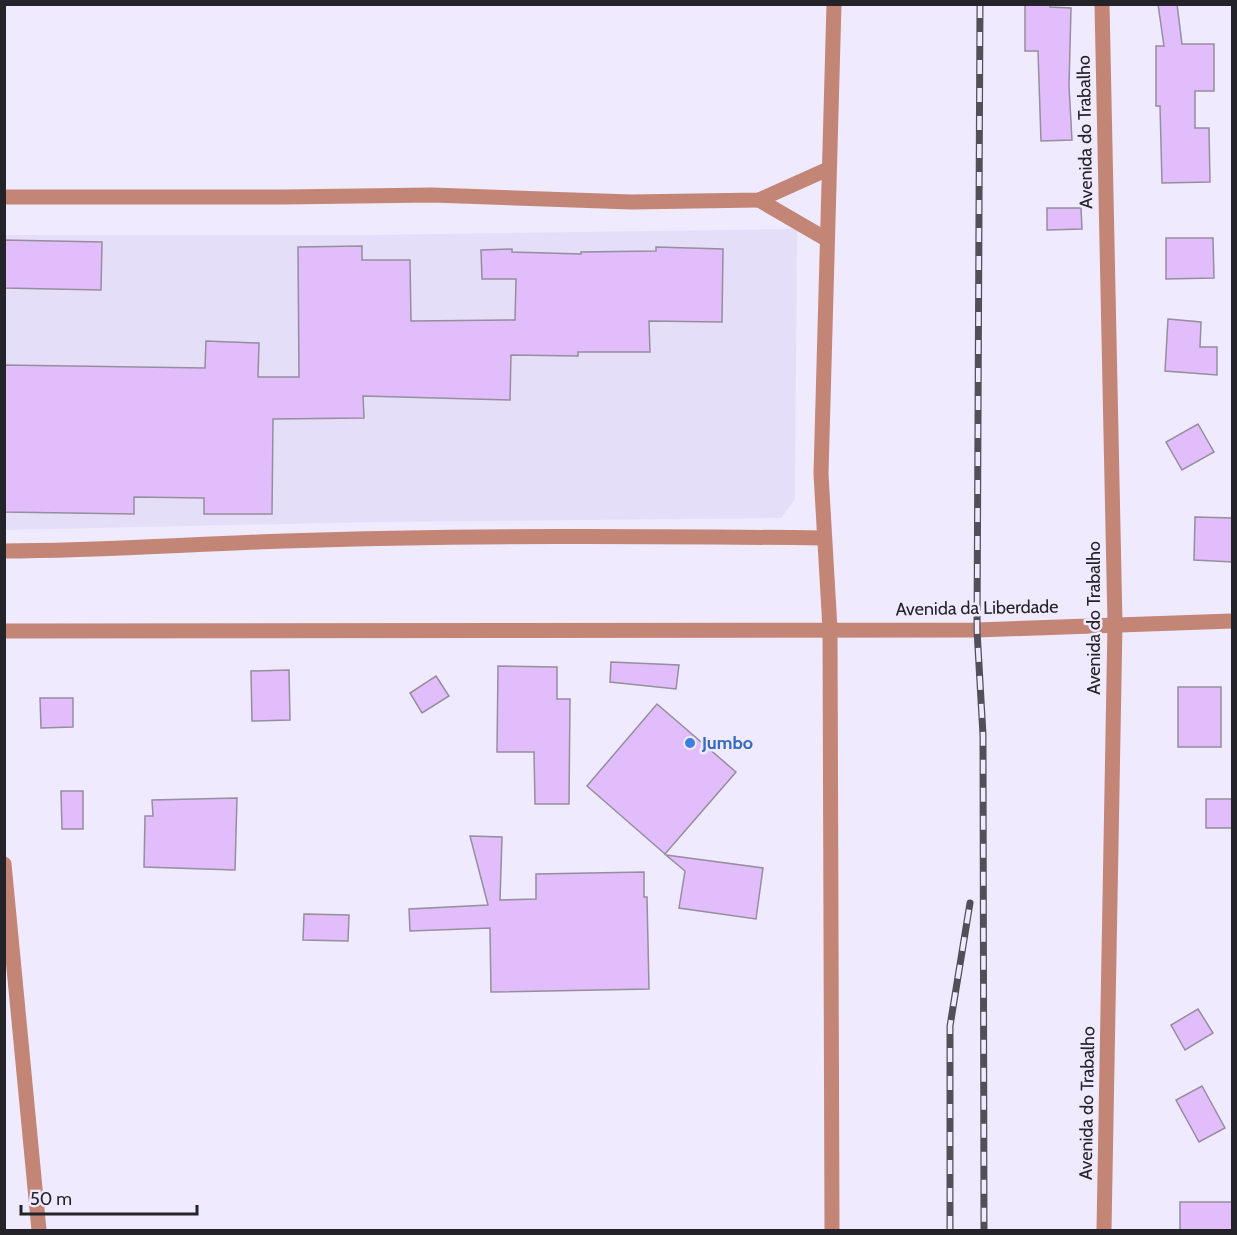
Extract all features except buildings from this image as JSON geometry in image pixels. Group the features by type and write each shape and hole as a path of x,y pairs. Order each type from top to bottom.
{"street":[{"path":"832,1230 830,629 821,474 834,4"},
{"name":"Avenida do Trabalho","path":"1102,4 1115,624 1104,1230"},
{"path":"4,197 432,195 631,202 759,200 828,169"},
{"path":"759,200 826,239"},
{"path":"4,551 69,551 285,541 524,535 824,538"},
{"name":"Avenida da Liberdade","path":"4,631 977,630 1233,621"},
{"path":"4,864 39,1230"}],"shaded area":[{"path":"797,229 795,499 781,518 376,522 5,530 4,235 370,235"}],"railway":[{"path":"980,4 977,630 983,735 984,1230"},
{"path":"950,1230 950,1026 970,903"}],"place":[{"name":"Jumbo","path":"690,743"}]}
